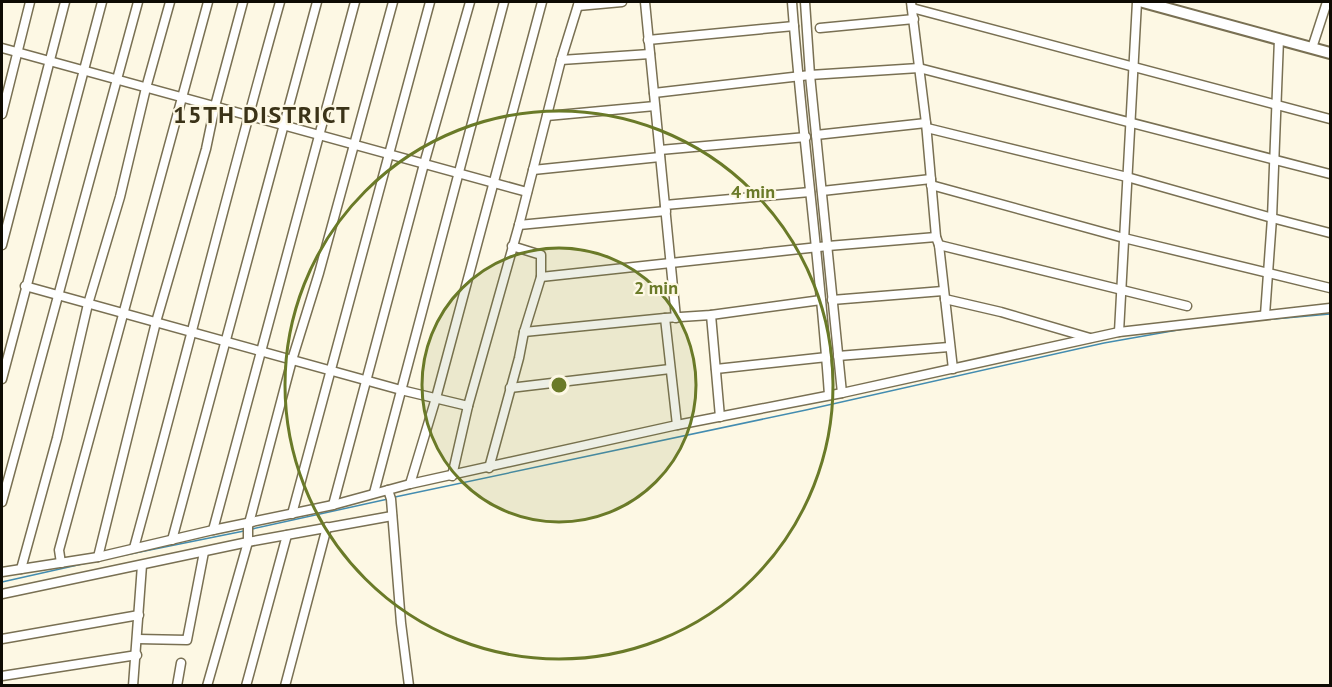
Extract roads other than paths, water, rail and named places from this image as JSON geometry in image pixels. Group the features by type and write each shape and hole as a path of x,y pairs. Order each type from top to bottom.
{"main road":[{"path":"1143,2 1330,53"}],"street":[{"path":"2,114 30,2"},
{"path":"2,245 65,2"},
{"path":"2,379 102,2"},
{"path":"2,501 138,2"},
{"path":"21,569 57,438 88,304 120,197 146,88 170,2"},
{"path":"62,563 59,550 208,2"},
{"path":"98,557 156,322 206,149 243,2"},
{"path":"134,548 280,2"},
{"path":"172,540 317,2"},
{"path":"213,530 355,2"},
{"path":"207,686 292,360 319,273 393,2"},
{"path":"292,514 430,2"},
{"path":"333,505 424,164 470,2"},
{"path":"374,493 504,2"},
{"path":"410,484 436,398 542,2"},
{"path":"452,476 468,406 519,225 561,60 579,4 622,2"},
{"path":"645,2 676,318"},
{"path":"792,2 810,192 818,248 829,395"},
{"path":"805,2 810,75 842,393"},
{"path":"1119,332 1137,2"},
{"path":"1312,48 1327,2"},
{"path":"953,369 912,5 1330,119"},
{"path":"820,28 914,19"},
{"path":"648,40 794,26"},
{"path":"1265,315 1278,105 1279,39"},
{"path":"2,48 527,192"},
{"path":"561,60 650,54"},
{"path":"654,93 810,75 919,68 1330,174"},
{"path":"547,116 655,105"},
{"path":"816,135 927,125 1330,232"},
{"path":"533,170 806,137"},
{"path":"822,191 931,182 1124,237 1330,288"},
{"path":"519,225 810,192"},
{"path":"541,277 828,246 937,241 1186,306"},
{"path":"489,468 524,332 541,277 541,255 512,246"},
{"path":"26,286 401,390 468,406"},
{"path":"832,300 944,295 1093,338"},
{"path":"524,332 711,315 821,300"},
{"path":"2,594 204,552 292,514 374,493 389,492 410,484 677,425 842,393 1119,332 1330,308"},
{"path":"711,315 720,417"},
{"path":"665,318 677,425"},
{"path":"838,356 949,346"},
{"path":"716,369 827,357"},
{"path":"510,388 670,369"},
{"path":"389,492 409,686"},
{"path":"2,572 98,557 213,530 287,535 392,513"},
{"path":"285,686 327,527"},
{"path":"246,686 287,535"},
{"path":"138,639 187,640 204,552"},
{"path":"133,686 142,565"},
{"path":"2,639 140,615"},
{"path":"2,676 137,656"},
{"path":"177,686 181,663"}],"waterway":[{"path":"1274,319 1330,314"},
{"path":"395,497 806,410 1104,343 1189,328"},
{"path":"252,529 388,499"},
{"path":"120,556 244,531"},
{"path":"2,582 91,562"}],"district":[{"name":"15TH DISTRICT","path":"262,115"}]}
